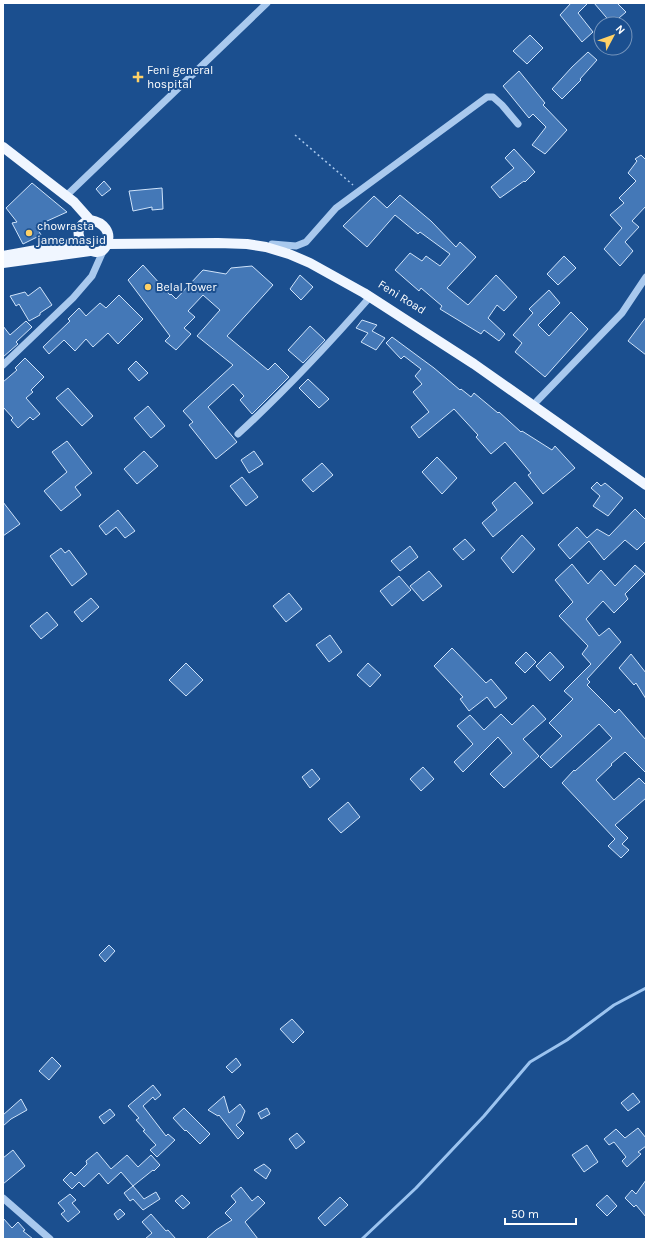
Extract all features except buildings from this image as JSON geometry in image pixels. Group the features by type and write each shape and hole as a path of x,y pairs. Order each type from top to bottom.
{"main road":[{"path":"3,147 74,202 90,220"},
{"path":"90,251 81,242 79,234 80,227 84,222 90,220 97,221 105,227 107,244"},
{"name":"Feni Road","path":"107,244 218,238 254,240 272,244 305,255 329,267 440,336 537,400 646,478"},
{"path":"3,256 81,242"},
{"path":"3,264 98,251 107,244 247,244 266,247 289,254 310,263 370,298 474,364 646,485"}],"street":[{"path":"66,196 266,3"},
{"path":"272,244 302,245 336,208 360,192 487,97 493,97 502,104 518,124"},
{"path":"3,365 73,298 92,276 107,244"},
{"path":"537,400 622,313 646,277"},
{"path":"238,434 282,393 326,348 370,298"},
{"path":"3,1198 50,1239"}],"path":[{"path":"295,135 360,192"}],"waterway":[{"path":"362,1239 416,1188 484,1116 530,1062 567,1040 614,1005 646,988"}],"place":[{"name":"Feni general hospital","path":"138,77"},
{"name":"chowrasta jame masjid","path":"29,233"},
{"name":"Belal Tower","path":"148,287"}]}
